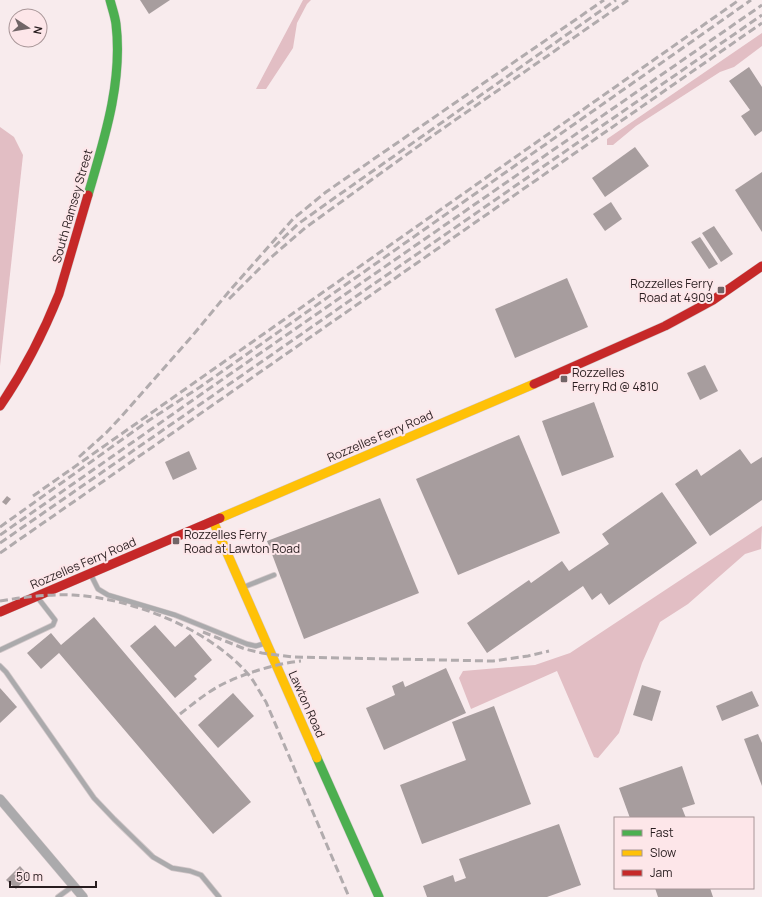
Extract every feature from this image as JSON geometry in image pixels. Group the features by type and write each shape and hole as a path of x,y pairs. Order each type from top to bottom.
{"street":[{"name":"South Ramsey Street","path":"0,406 37,346 52,311 100,154 110,115 118,52 116,22 110,0"},
{"name":"Rozzelles Ferry Road","path":"0,612 622,346 665,326 713,300 762,266"},
{"name":"Lawton Road","path":"213,521 379,897"},
{"path":"0,799 83,897"}],"lane":[{"path":"90,573 98,589 108,595 175,615 247,644 256,646 268,643"},
{"path":"243,587 274,574"},
{"path":"0,650 53,625 55,620 36,596"},
{"path":"0,666 6,672 94,798 152,857 172,868 190,871 200,875 219,897"},
{"path":"58,897 73,886"}],"shaded area":[{"path":"303,0 311,0 307,4 297,23 293,48 266,89 256,89"},
{"path":"762,33 762,46 734,67 720,72 636,126 613,145 607,145 607,139"},
{"path":"0,127 14,137 23,155 0,366"},
{"path":"762,526 761,549 745,554 688,604 660,622 642,663 619,733 598,758 594,757 557,671 471,709 459,678 463,671 535,665 570,653"}],"building":[{"path":"140,0 170,0 149,14"},
{"path":"749,67 762,87 762,131 755,136 741,116 750,110 729,81"},
{"path":"635,147 649,166 605,197 592,178"},
{"path":"762,172 762,232 735,190"},
{"path":"611,202 622,219 605,231 593,214"},
{"path":"714,226 733,254 721,262 702,233"},
{"path":"700,237 718,264 709,269 691,242"},
{"path":"567,278 588,327 515,358 495,309"},
{"path":"705,365 718,391 700,400 687,373"},
{"path":"594,402 614,457 562,476 542,421"},
{"path":"519,435 560,533 458,575 416,479"},
{"path":"740,449 751,464 762,457 762,500 710,536 675,484 697,469 701,476"},
{"path":"189,451 197,469 173,480 165,462"},
{"path":"662,492 697,543 609,605 601,593 592,600 583,586 487,653 467,623 529,580 531,583 562,561 569,571 609,544 602,534"},
{"path":"7,496 11,499 6,505 2,502"},
{"path":"380,498 419,593 304,639 267,541"},
{"path":"94,617 251,802 213,834 59,653 41,669 27,653 51,633 61,645"},
{"path":"155,625 175,647 190,634 212,660 194,676 197,679 175,698 130,646"},
{"path":"446,668 466,713 384,750 366,708 395,695 392,686 403,681 405,687"},
{"path":"642,685 661,691 652,721 633,715"},
{"path":"0,688 17,707 0,723"},
{"path":"752,691 759,706 722,721 716,706"},
{"path":"233,693 254,716 218,748 198,725"},
{"path":"494,706 531,804 422,844 400,785 466,760 452,722"},
{"path":"758,734 762,743 762,786 744,739"},
{"path":"682,766 695,804 682,808 686,817 630,817 619,788"},
{"path":"559,824 581,885 547,897 427,897 423,886 453,875 455,882 466,878 459,859"},
{"path":"20,866 29,876 16,889 6,880"},
{"path":"655,889 710,889 713,897 658,897"}],"railway":[{"path":"79,457 106,433 120,418 293,219 326,192 604,0"},
{"path":"274,247 298,224 616,0"},
{"path":"229,299 268,260 305,228 435,134 628,0"},
{"path":"33,496 739,0"},
{"path":"0,527 148,421 200,387 751,0"},
{"path":"0,535 762,5"},
{"path":"0,543 762,15"},
{"path":"0,553 762,23"},
{"path":"0,601 36,596 73,595 96,597 120,602 144,609 191,630 232,658 251,677 266,702 349,897"},
{"path":"203,632 245,649 293,657 493,661 528,656 549,651"},
{"path":"180,714 210,692 230,681 249,673 301,661"}],"traffic: fast":[{"path":"88,195 111,111 117,67 116,21 110,0"},
{"path":"317,758 379,897"}],"traffic: slow":[{"path":"220,518 534,384"},
{"path":"213,521 317,758"}],"traffic: jam":[{"path":"0,406 25,366 53,309 59,294 88,195"},
{"path":"534,384 665,326 713,300 762,266"},
{"path":"0,612 220,518"}],"place":[{"name":"Rozzelles Ferry Road at 4909","path":"721,290"},
{"name":"Rozzelles Ferry Rd @ 4810","path":"564,379"},
{"name":"Rozzelles Ferry Road at Lawton Road","path":"176,541"}]}
